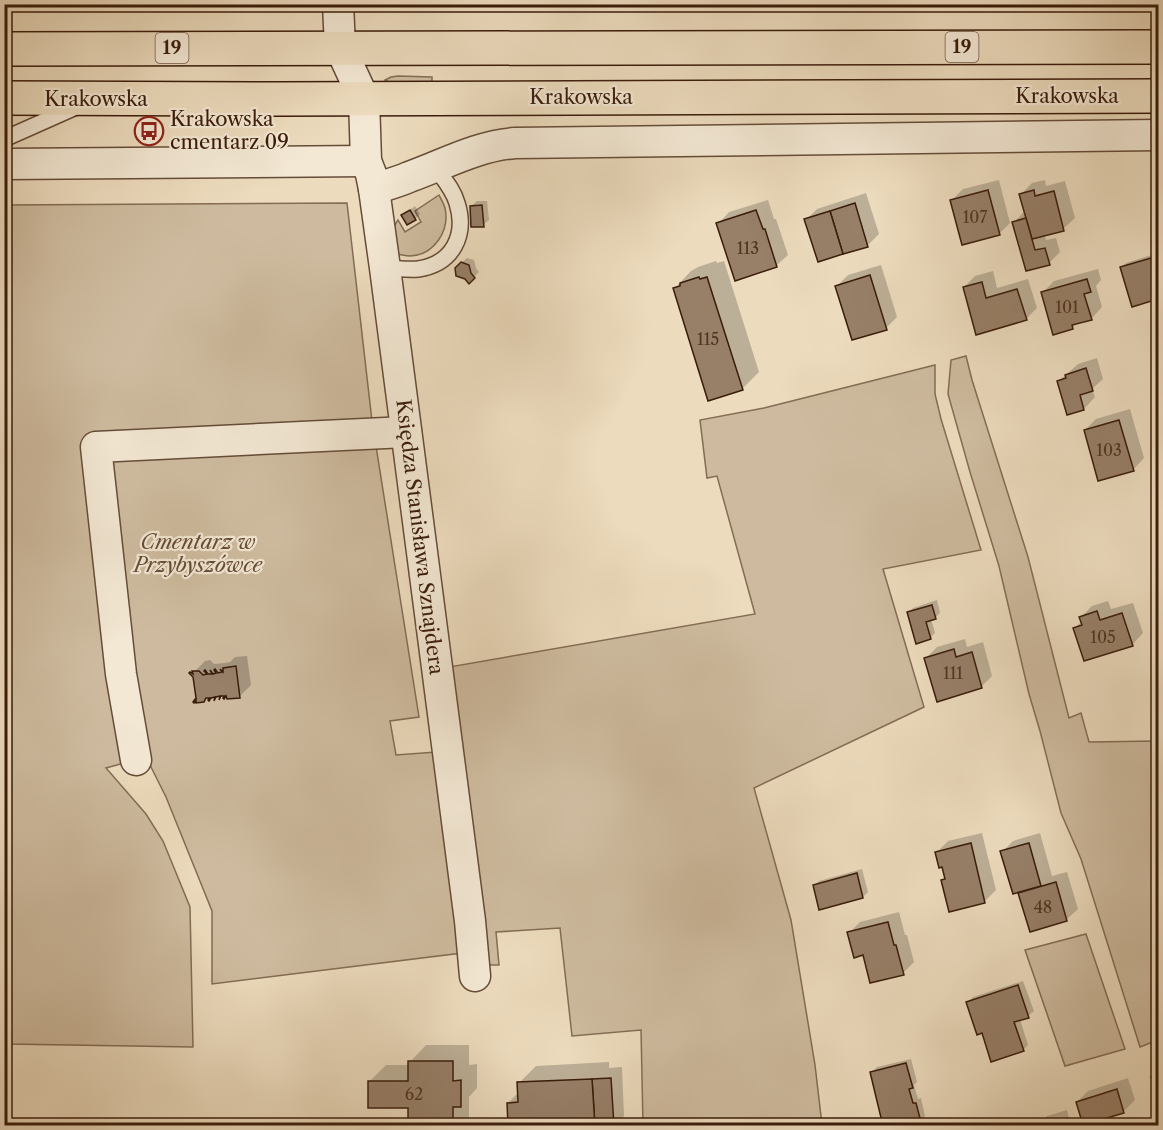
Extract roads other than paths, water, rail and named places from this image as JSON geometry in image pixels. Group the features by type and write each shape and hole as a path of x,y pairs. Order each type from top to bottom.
{"main road":[{"name":"19","path":"4,49 1158,47"},
{"name":"Krakowska","path":"4,98 1158,96"}],"street":[{"path":"338,4 340,47 364,99"},
{"name":"Księdza Stanisława Sznajdera","path":"364,99 370,175 385,268 470,921 475,976"},
{"name":"Krakowska","path":"4,164 409,178 477,150 498,144 515,143 1158,135"},
{"path":"136,760 122,674 96,447 406,432"}],"lane":[{"path":"4,139 92,99"},
{"path":"385,268 418,269 441,261 455,245 459,236 456,201 435,167"}],"place":[{"name":"Krakowska cmentarz 09","path":"149,131"}],"park label":[{"name":"Cmentarz w Przybyszówce","path":"198,554"}]}
